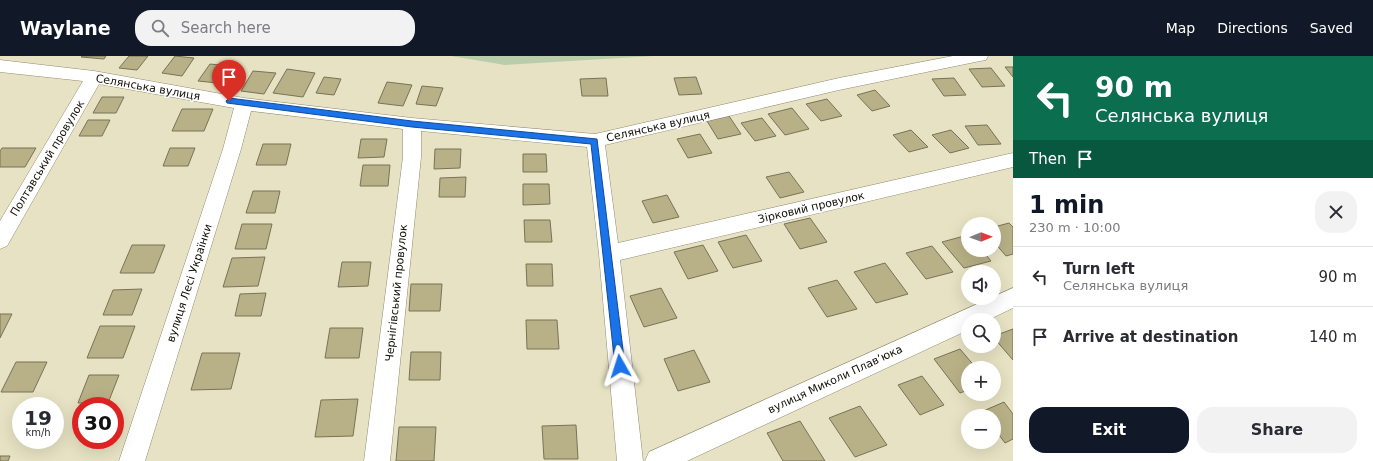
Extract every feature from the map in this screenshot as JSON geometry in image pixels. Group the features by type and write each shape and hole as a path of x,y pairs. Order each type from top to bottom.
{"street":[{"name":"Селянська вулиця","path":"0,66 94,77 244,104 412,124 595,141 839,84 980,56"},
{"name":"Полтавський провулок","path":"0,240 24,195 94,77"},
{"name":"вулиця Лесі Українки","path":"132,461 232,149 244,104"},
{"name":"Чернігівський провулок","path":"377,461 412,157 412,124"},
{"path":"595,141 630,461"},
{"name":"Зірковий провулок","path":"608,254 1013,160"},
{"name":"вулиця Миколи Плавʼюка","path":"658,461 1013,298"}],"green space":[{"path":"451,56 653,56 505,65"}],"building":[{"path":"82,56 106,56 104,59 81,57"},
{"path":"129,56 148,56 137,70 119,68"},
{"path":"175,56 194,58 182,76 162,73"},
{"path":"210,64 229,66 218,83 198,81"},
{"path":"1005,67 1013,67 1013,77"},
{"path":"991,68 1005,86 982,87 969,69"},
{"path":"287,69 315,73 303,97 273,93"},
{"path":"253,71 276,73 264,94 241,91"},
{"path":"324,77 341,79 334,95 316,93"},
{"path":"696,77 702,94 679,95 674,78"},
{"path":"606,78 608,96 582,96 580,79"},
{"path":"954,78 966,95 944,96 932,79"},
{"path":"387,82 412,85 403,106 378,103"},
{"path":"422,86 443,88 436,106 416,104"},
{"path":"875,90 890,106 872,111 857,95"},
{"path":"102,97 124,97 116,113 93,113"},
{"path":"827,99 842,116 821,121 806,104"},
{"path":"792,108 809,129 785,135 768,114"},
{"path":"182,109 213,109 204,131 172,131"},
{"path":"729,116 741,134 718,139 707,121"},
{"path":"762,118 776,136 755,141 741,123"},
{"path":"88,120 110,120 102,136 79,136"},
{"path":"987,125 1001,144 978,145 965,126"},
{"path":"911,130 928,147 909,152 893,135"},
{"path":"951,130 969,148 950,153 932,135"},
{"path":"700,134 712,153 688,158 677,139"},
{"path":"361,139 387,139 384,157 358,158"},
{"path":"263,144 291,144 286,165 256,165"},
{"path":"2,148 36,148 25,167 0,167 0,151"},
{"path":"170,148 195,148 188,166 163,166"},
{"path":"435,149 461,149 460,168 434,169"},
{"path":"523,154 546,154 547,172 523,172"},
{"path":"363,165 390,165 388,186 360,186"},
{"path":"789,172 804,192 780,198 766,177"},
{"path":"466,177 465,197 439,197 440,178"},
{"path":"523,184 549,184 550,204 523,205"},
{"path":"253,191 280,191 275,213 246,213"},
{"path":"667,195 679,217 653,223 642,201"},
{"path":"810,218 827,242 800,249 784,224"},
{"path":"524,220 550,220 552,242 525,242"},
{"path":"1009,223 1013,227 1013,254 1006,256 1001,250 1001,225"},
{"path":"242,224 272,224 266,249 235,249"},
{"path":"746,235 762,261 733,268 718,242"},
{"path":"961,237 961,257 988,257 991,261 976,265 961,265 942,242"},
{"path":"132,245 165,245 154,273 120,273"},
{"path":"703,245 718,271 688,279 674,252"},
{"path":"932,246 953,272 926,279 906,253"},
{"path":"265,257 258,286 223,287 232,258"},
{"path":"342,262 371,262 368,286 338,287"},
{"path":"885,263 908,294 876,303 854,272"},
{"path":"526,264 552,264 553,286 527,286"},
{"path":"837,280 857,309 827,317 808,288"},
{"path":"411,284 442,284 440,311 409,311"},
{"path":"661,288 677,318 644,327 630,296"},
{"path":"142,289 132,315 103,315 113,290"},
{"path":"266,293 261,316 235,316 240,294"},
{"path":"0,314 12,314 0,338"},
{"path":"526,320 557,320 559,349 527,349"},
{"path":"100,326 135,326 123,358 87,358"},
{"path":"330,328 363,328 359,358 325,358"},
{"path":"1013,329 1013,360 1001,346 1001,333"},
{"path":"960,349 961,353 963,353 970,361 961,361 961,393 960,393 934,359"},
{"path":"694,350 710,382 678,391 664,359"},
{"path":"411,352 441,352 440,380 409,380"},
{"path":"202,353 240,353 231,389 191,390"},
{"path":"16,362 47,362 33,392 1,392"},
{"path":"89,375 119,375 110,397 80,397"},
{"path":"922,376 944,405 920,415 898,385"},
{"path":"358,399 353,436 315,437 321,400"},
{"path":"1004,402 1013,414 1013,439 1005,443 1001,438 1001,409 988,409"},
{"path":"860,406 887,445 855,457 829,418"},
{"path":"800,421 825,461 783,461 767,433"},
{"path":"576,425 578,459 544,459 542,426"},
{"path":"399,427 436,427 434,461 396,461"},
{"path":"0,456 10,456 8,461 0,461"}],"route":[{"path":"229,101 412,124 595,141 620,366"}]}
